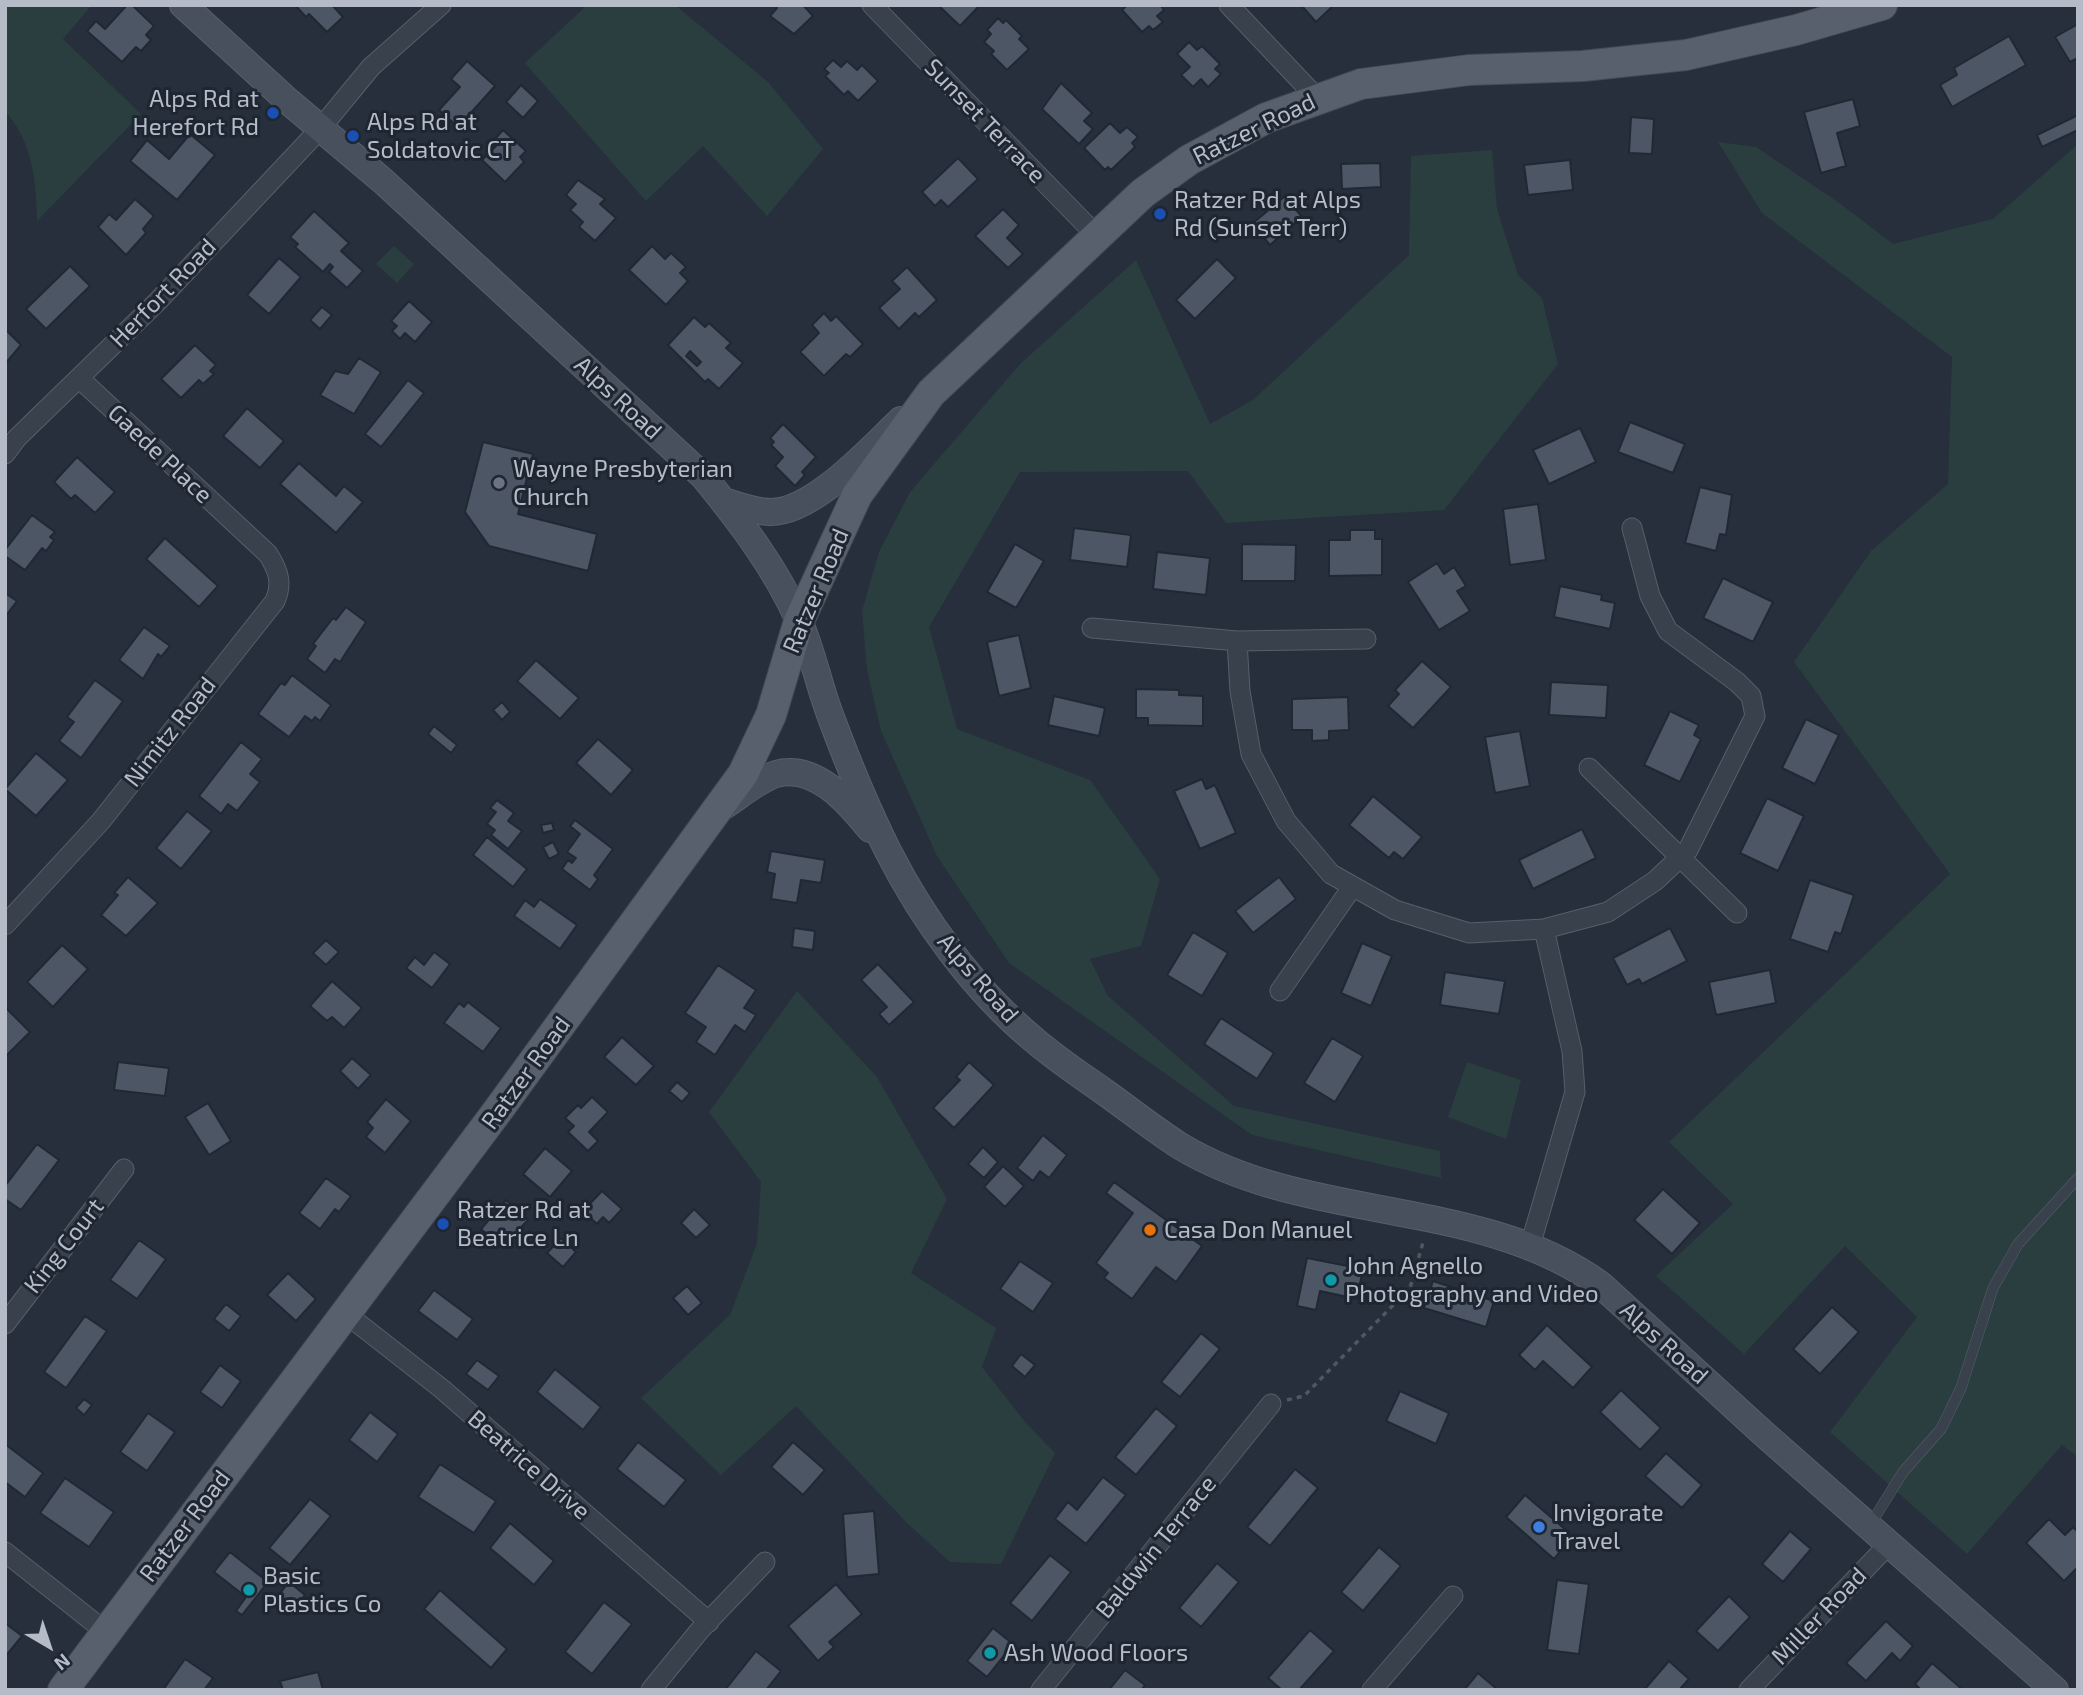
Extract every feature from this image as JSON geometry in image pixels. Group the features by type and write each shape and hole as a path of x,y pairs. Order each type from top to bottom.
{"main road":[{"name":"Alps Road","path":"183,5 320,129 383,181 703,476 724,501 760,550 799,621 831,719 888,852 941,937 986,995 1033,1040 1168,1138 1205,1160 1259,1183 1503,1236 1559,1257 1601,1285 2055,1690"},
{"name":"Ratzer Road","path":"63,1690 743,774 770,716 799,621 857,495 931,393 1143,193 1189,160 1266,118 1317,98 1387,79 1469,70 1583,66 1686,55 1784,34 1882,5"},
{"path":"724,501 750,510 774,512 797,506 845,472 931,393"},
{"path":"718,810 775,775 799,773 825,784 849,803 888,852"}],"street":[{"name":"Herfort Road","path":"5,454 17,438 158,301 320,129 371,67 441,5"},
{"name":"Sunset Terrace","path":"872,5 1097,236"},
{"path":"1229,5 1317,98"},
{"name":"Gaede Place","path":"79,378 242,529"},
{"path":"1237,640 1240,691 1251,754 1286,821 1331,874 1395,910 1469,933 1544,929 1608,912 1656,881 1688,850 1755,716 1751,696 1737,682 1668,631 1650,596 1632,528"},
{"name":"Nimitz Road","path":"5,925 101,821 275,601 279,591 275,566 242,529"},
{"path":"1092,628 1237,640 1366,639"},
{"path":"1589,768 1737,913"},
{"path":"1280,991 1353,886"},
{"path":"1530,1246 1575,1092 1572,1051 1544,929"},
{"name":"King Court","path":"5,1324 124,1169"},
{"name":"Beatrice Drive","path":"345,1313 442,1389 709,1622"},
{"name":"Baldwin Terrace","path":"1041,1690 1271,1404"},
{"name":"Miller Road","path":"1749,1690 1880,1534"},
{"path":"5,1552 106,1632"},
{"path":"651,1690 765,1562"},
{"path":"1372,1690 1453,1596"}],"lane":[{"path":"1880,1534 1903,1472 1941,1429 1961,1388 1993,1288 2018,1244 2078,1178"}],"path":[{"path":"1271,1404 1304,1396 1410,1288 1430,1221"}],"green space":[{"path":"5,5 92,5 63,39 141,114 37,221 36,191 27,149 22,136 5,111"},
{"path":"587,5 675,5 768,82 823,149 767,216 703,146 646,201 525,63"},
{"path":"1718,142 1756,147 1838,202 1893,244 1993,219 2078,144 2078,1457 2062,1445 1967,1554 1830,1432 1917,1317 1845,1246 1744,1354 1656,1276 1733,1204 1669,1142 1950,874 1794,662 1871,551 1948,484 1952,357 1762,213"},
{"path":"1492,150 1497,209 1518,275 1542,298 1558,364 1444,510 1226,523 1188,471 1020,472 929,627 957,729 1090,780 1160,879 1141,946 1090,959 1108,996 1234,1106 1440,1151 1441,1178 1252,1135 1009,963 937,856 881,731 867,670 862,611 879,552 910,492 1020,364 1136,260 1210,424 1253,400 1409,255 1411,156"},
{"path":"394,246 414,264 397,283 376,264"},
{"path":"797,991 877,1077 947,1199 911,1273 996,1328 982,1367 1026,1423 1055,1453 1001,1564 950,1562 908,1524 796,1406 721,1475 641,1398 730,1315 757,1243 761,1182 709,1112"},
{"path":"1467,1062 1521,1080 1506,1139 1448,1117"}],"building":[{"path":"127,5 132,5 154,26 146,35 151,40 141,51 136,47 122,62 87,31 96,21 105,29"},
{"path":"295,5 332,5 343,17 327,32 309,14 306,17"},
{"path":"775,5 803,5 813,16 794,34 770,16 777,8"},
{"path":"938,5 980,5 960,26"},
{"path":"1127,5 1160,5 1164,10 1157,16 1163,22 1153,30 1149,26 1142,32 1122,10"},
{"path":"1301,5 1334,5 1316,22"},
{"path":"998,18 1003,23 1006,20 1022,36 1019,39 1029,49 1007,70 991,54 994,51 984,42 991,34 987,30"},
{"path":"2078,24 2078,58 2070,62 2055,37"},
{"path":"2009,36 2026,65 1952,107 1940,85 1957,75 1954,68"},
{"path":"1189,42 1197,50 1202,46 1220,64 1215,69 1221,74 1208,87 1201,79 1193,87 1181,75 1190,67 1177,54"},
{"path":"833,60 841,67 847,61 857,70 862,65 878,81 858,101 848,91 844,95 825,76 829,73 824,69"},
{"path":"467,61 495,86 458,127 439,110 460,87 451,79"},
{"path":"1061,83 1092,113 1084,121 1093,129 1079,144 1042,109"},
{"path":"521,85 538,101 523,118 506,102"},
{"path":"1853,99 1860,126 1837,133 1846,166 1821,173 1804,112"},
{"path":"2078,115 2078,130 2042,147 2037,135"},
{"path":"1631,117 1654,119 1652,154 1629,153"},
{"path":"1110,123 1120,133 1127,127 1138,137 1132,143 1135,147 1111,170 1108,167 1105,170 1084,148"},
{"path":"503,130 526,151 520,157 524,162 505,182 482,160 499,143 495,139"},
{"path":"190,134 215,155 177,200 130,161 147,140 169,159"},
{"path":"958,158 978,179 948,207 941,200 935,206 922,192"},
{"path":"1570,160 1573,190 1528,195 1524,165"},
{"path":"1380,163 1381,187 1342,189 1341,164"},
{"path":"578,180 605,199 600,204 616,218 595,241 579,227 583,222 570,210 576,204 566,195"},
{"path":"1285,196 1302,217 1270,245 1252,224"},
{"path":"135,199 154,216 143,229 146,233 126,255 98,227 109,214 116,220"},
{"path":"1003,209 1019,225 1007,238 1023,254 1008,268 975,236"},
{"path":"314,211 349,243 341,251 363,271 347,288 329,272 333,267 330,264 323,272 295,247 298,244 290,237"},
{"path":"652,246 665,259 671,253 686,267 680,273 688,281 666,305 629,270"},
{"path":"279,258 301,277 269,314 247,295"},
{"path":"1217,259 1236,278 1195,319 1176,300"},
{"path":"70,266 90,286 46,329 26,309"},
{"path":"907,267 937,300 919,317 915,313 899,329 879,308 900,289 892,281"},
{"path":"409,301 432,322 415,342 405,333 400,339 392,331 397,326 391,321"},
{"path":"322,307 332,315 320,329 310,320"},
{"path":"824,313 831,321 836,316 863,344 850,357 846,354 824,376 800,352 819,333 812,325"},
{"path":"694,317 705,327 709,323 731,343 726,348 743,363 719,389 708,379 705,382 668,345","holes":["690,351 701,362 697,366 686,356"]},
{"path":"5,329 21,345 5,364"},
{"path":"195,345 216,365 210,371 214,374 203,384 199,380 181,398 161,379"},
{"path":"359,358 381,372 354,414 320,395 335,371 348,374"},
{"path":"408,380 424,393 381,447 365,434"},
{"path":"247,408 284,441 260,468 223,436"},
{"path":"1630,422 1685,444 1673,473 1618,452"},
{"path":"783,424 816,457 802,472 805,475 795,486 775,466 783,457 771,445 774,442 770,438"},
{"path":"1580,428 1596,462 1549,484 1533,450"},
{"name":"Wayne Presbyterian Church","path":"483,442 533,454 518,514 597,534 588,571 489,546 465,512"},
{"path":"77,457 115,492 95,513 75,495 71,499 54,482"},
{"path":"299,463 336,496 344,486 363,502 336,533 280,484"},
{"path":"1700,487 1732,495 1726,535 1720,534 1716,551 1685,543"},
{"path":"1538,504 1546,560 1510,565 1503,509"},
{"path":"32,515 55,532 50,537 54,540 46,551 42,548 25,570 5,556 5,550"},
{"path":"1074,528 1131,535 1127,567 1070,560"},
{"path":"1350,530 1375,530 1375,539 1382,539 1382,575 1329,576 1329,540 1350,540"},
{"path":"165,538 218,586 199,607 146,559"},
{"path":"1015,544 1044,561 1016,608 987,592"},
{"path":"1242,544 1296,545 1295,581 1242,581"},
{"path":"1157,552 1210,558 1206,595 1153,589"},
{"path":"1437,563 1444,574 1454,567 1466,586 1457,591 1470,611 1439,630 1408,582"},
{"path":"1723,578 1773,602 1753,642 1703,618"},
{"path":"1560,586 1602,595 1601,600 1615,603 1610,629 1554,617"},
{"path":"5,593 17,601 5,617"},
{"path":"346,607 366,622 340,662 335,659 325,673 307,659 316,646 313,644 333,618 336,620"},
{"path":"144,627 170,646 161,657 158,654 143,679 119,660"},
{"path":"1019,635 1031,688 999,696 987,642"},
{"path":"536,660 579,698 560,719 517,681"},
{"path":"1422,661 1451,687 1413,728 1388,706 1399,694 1395,690"},
{"path":"292,675 331,705 320,721 315,717 312,721 305,716 289,737 258,714 281,683 285,685"},
{"path":"95,680 123,701 81,758 59,741 74,722 67,717"},
{"path":"1551,682 1608,685 1606,718 1549,715"},
{"path":"1136,689 1179,690 1179,695 1203,696 1203,726 1148,725 1148,718 1136,718"},
{"path":"1054,696 1105,708 1099,736 1048,725"},
{"path":"1348,697 1349,730 1329,731 1329,740 1312,741 1312,730 1292,730 1292,699"},
{"path":"502,702 510,712 502,720 493,710"},
{"path":"1670,711 1699,725 1694,735 1701,739 1680,782 1644,765"},
{"path":"1806,719 1839,735 1815,784 1782,768"},
{"path":"434,726 457,745 451,753 428,734"},
{"path":"1520,731 1530,786 1495,793 1485,737"},
{"path":"598,739 633,770 611,795 576,763"},
{"path":"241,742 262,759 250,774 260,782 237,811 228,804 221,814 199,796"},
{"path":"36,753 68,780 36,816 5,789"},
{"path":"1202,779 1206,789 1215,785 1236,833 1200,849 1174,791"},
{"path":"1373,796 1422,837 1403,859 1394,852 1389,858 1349,825"},
{"path":"1767,798 1804,816 1778,871 1740,853"},
{"path":"497,800 514,813 508,821 522,831 508,849 491,835 495,830 487,824 496,812 490,808"},
{"path":"187,811 212,831 181,869 156,848"},
{"path":"575,820 613,849 594,875 598,879 590,890 562,869 568,860 572,863 576,858 567,852 580,834 570,826"},
{"path":"552,823 554,830 543,833 541,825"},
{"path":"1582,829 1596,858 1533,889 1519,860"},
{"path":"487,837 527,869 513,887 473,855"},
{"path":"553,842 559,854 549,859 543,847"},
{"path":"771,851 825,860 821,883 801,880 797,903 771,899 775,874 767,872"},
{"path":"128,877 158,903 126,936 101,915 118,895 114,893"},
{"path":"1279,877 1296,899 1253,933 1235,911"},
{"path":"1810,880 1854,895 1841,934 1835,932 1828,952 1790,939"},
{"path":"540,899 577,925 560,949 514,916 525,900 534,907"},
{"path":"794,928 815,931 813,950 792,947"},
{"path":"1670,928 1687,961 1642,984 1639,979 1627,985 1613,958"},
{"path":"1193,932 1228,953 1202,996 1167,975"},
{"path":"326,940 339,952 326,965 313,953"},
{"path":"1362,943 1392,956 1371,1006 1341,993"},
{"path":"62,945 88,969 53,1007 27,982"},
{"path":"434,952 450,964 432,988 406,968 415,957 424,965"},
{"path":"878,964 914,1002 889,1025 879,1014 887,1007 861,980"},
{"path":"718,965 756,990 744,1008 756,1015 745,1032 735,1025 715,1055 696,1042 706,1027 685,1013"},
{"path":"1770,970 1776,1003 1716,1015 1709,982"},
{"path":"1445,972 1505,981 1499,1014 1440,1005"},
{"path":"332,981 362,1008 344,1028 332,1017 327,1021 310,1006"},
{"path":"468,1002 501,1028 483,1052 444,1023 459,1003 464,1007"},
{"path":"5,1010 30,1032 5,1057"},
{"path":"1221,1018 1274,1053 1257,1079 1204,1044"},
{"path":"622,1037 654,1066 636,1085 604,1057"},
{"path":"1332,1038 1363,1056 1335,1102 1304,1083"},
{"path":"352,1058 371,1075 358,1089 340,1071"},
{"path":"118,1062 169,1068 165,1096 114,1090"},
{"path":"969,1062 994,1085 954,1128 933,1108 960,1080 956,1077"},
{"path":"677,1082 690,1093 682,1102 669,1091"},
{"path":"592,1097 608,1112 589,1132 598,1141 588,1151 568,1132 574,1126 565,1118 578,1105 581,1108"},
{"path":"386,1099 411,1121 385,1153 366,1137 373,1128 367,1122"},
{"path":"208,1103 231,1141 209,1155 185,1117"},
{"path":"1043,1135 1067,1155 1049,1178 1040,1171 1033,1181 1017,1168"},
{"path":"37,1144 59,1160 21,1210 5,1199 5,1186"},
{"path":"983,1147 998,1162 984,1178 968,1164"},
{"path":"545,1148 572,1171 550,1197 523,1174"},
{"path":"1003,1166 1024,1186 1005,1207 984,1187"},
{"path":"326,1178 351,1196 339,1212 335,1209 320,1229 299,1213"},
{"name":"Casa Don Manuel","path":"1114,1182 1202,1246 1176,1282 1156,1267 1132,1299 1104,1278 1108,1273 1096,1263 1133,1213 1106,1193"},
{"path":"1663,1189 1700,1223 1672,1254 1634,1220"},
{"path":"602,1191 622,1209 609,1223 603,1217 597,1224 583,1211"},
{"path":"506,1200 528,1220 509,1240 500,1232 493,1240 481,1229"},
{"path":"694,1209 710,1225 696,1238 681,1223"},
{"path":"561,1238 576,1252 563,1267 547,1253"},
{"path":"139,1240 166,1259 137,1299 110,1280"},
{"name":"John Agnello Photography and Video","path":"1307,1258 1363,1269 1357,1299 1320,1291 1316,1310 1297,1306"},
{"path":"1020,1261 1053,1283 1033,1312 1000,1289"},
{"path":"288,1273 316,1299 296,1321 267,1295"},
{"path":"1433,1281 1494,1301 1486,1327 1424,1308"},
{"path":"687,1286 702,1303 688,1315 673,1298"},
{"path":"434,1290 473,1319 457,1340 418,1311"},
{"path":"226,1304 241,1316 229,1331 214,1319"},
{"path":"1832,1307 1859,1332 1820,1374 1793,1349"},
{"path":"85,1316 107,1331 66,1388 44,1372"},
{"path":"1547,1325 1592,1367 1573,1388 1543,1361 1535,1370 1519,1355"},
{"path":"1201,1333 1220,1349 1180,1397 1161,1382"},
{"path":"1021,1354 1035,1365 1025,1377 1012,1366"},
{"path":"477,1360 499,1376 488,1390 466,1374"},
{"path":"220,1365 241,1381 222,1408 200,1392"},
{"path":"555,1369 601,1407 583,1430 537,1392"},
{"path":"1621,1390 1661,1428 1640,1450 1600,1412"},
{"path":"1400,1391 1449,1413 1436,1444 1386,1421"},
{"path":"84,1399 92,1405 84,1415 76,1408"},
{"path":"1156,1408 1177,1426 1136,1475 1115,1457"},
{"path":"370,1412 398,1434 377,1462 349,1440"},
{"path":"148,1413 175,1432 147,1471 120,1452"},
{"path":"638,1442 686,1480 664,1507 617,1469"},
{"path":"793,1442 825,1470 803,1495 771,1467"},
{"path":"5,1444 43,1473 25,1497 5,1482"},
{"path":"1666,1453 1702,1485 1682,1508 1645,1476"},
{"path":"440,1464 496,1501 474,1533 418,1497"},
{"path":"1295,1469 1318,1488 1270,1546 1247,1527"},
{"path":"1103,1477 1126,1495 1086,1544 1055,1519 1068,1502 1077,1510"},
{"path":"65,1478 114,1512 89,1547 40,1513"},
{"name":"Invigorate Travel","path":"1525,1495 1573,1536 1554,1559 1506,1517"},
{"path":"310,1499 331,1516 290,1565 269,1548"},
{"path":"874,1511 879,1574 847,1577 843,1514"},
{"path":"2049,1519 2065,1535 2073,1527 2078,1532 2078,1567 2064,1581 2026,1543"},
{"path":"510,1523 554,1561 534,1585 490,1548"},
{"path":"1790,1531 1811,1549 1783,1582 1762,1564"},
{"path":"1379,1547 1401,1566 1363,1611 1341,1592"},
{"name":"Basic Plastics Co","path":"230,1552 268,1582 242,1615 236,1611 246,1597 214,1572"},
{"path":"1050,1555 1071,1572 1032,1621 1010,1603"},
{"path":"1217,1563 1239,1582 1201,1627 1179,1608"},
{"path":"1557,1580 1589,1584 1579,1654 1547,1650"},
{"path":"289,1582 305,1595 288,1616 272,1603"},
{"path":"836,1584 862,1614 829,1642 834,1647 818,1661 788,1626"},
{"path":"440,1590 507,1649 491,1668 424,1609"},
{"path":"1729,1596 1750,1617 1718,1651 1696,1631"},
{"path":"604,1602 632,1624 592,1674 565,1652"},
{"path":"1886,1621 1913,1646 1900,1661 1892,1653 1866,1681 1846,1663"},
{"path":"5,1623 22,1636 5,1657"},
{"name":"Ash Wood Floors","path":"993,1628 1013,1644 987,1677 967,1661"},
{"path":"1310,1630 1334,1651 1299,1690 1282,1690 1268,1678"},
{"path":"756,1651 781,1671 766,1690 725,1690"},
{"path":"185,1659 213,1678 204,1690 163,1690"},
{"path":"1669,1661 1689,1679 1679,1690 1644,1690"},
{"path":"1932,1663 1963,1690 1921,1690 1915,1684"},
{"path":"1125,1670 1145,1685 1141,1690 1109,1690"},
{"path":"318,1672 323,1690 283,1690 280,1681"},
{"path":"1478,1673 1498,1690 1464,1690"}],"place":[{"name":"Alps Rd at Herefort Rd","path":"273,113"},
{"name":"Alps Rd at Soldatovic CT","path":"353,136"},
{"name":"Ratzer Rd at Alps Rd (Sunset Terr)","path":"1160,214"},
{"name":"Wayne Presbyterian Church","path":"499,483"},
{"name":"Ratzer Rd at Beatrice Ln","path":"443,1224"},
{"name":"Casa Don Manuel","path":"1150,1230"},
{"name":"John Agnello Photography and Video","path":"1331,1280"},
{"name":"Invigorate Travel","path":"1539,1527"},
{"name":"Basic Plastics Co","path":"249,1590"},
{"name":"Ash Wood Floors","path":"990,1653"}]}
